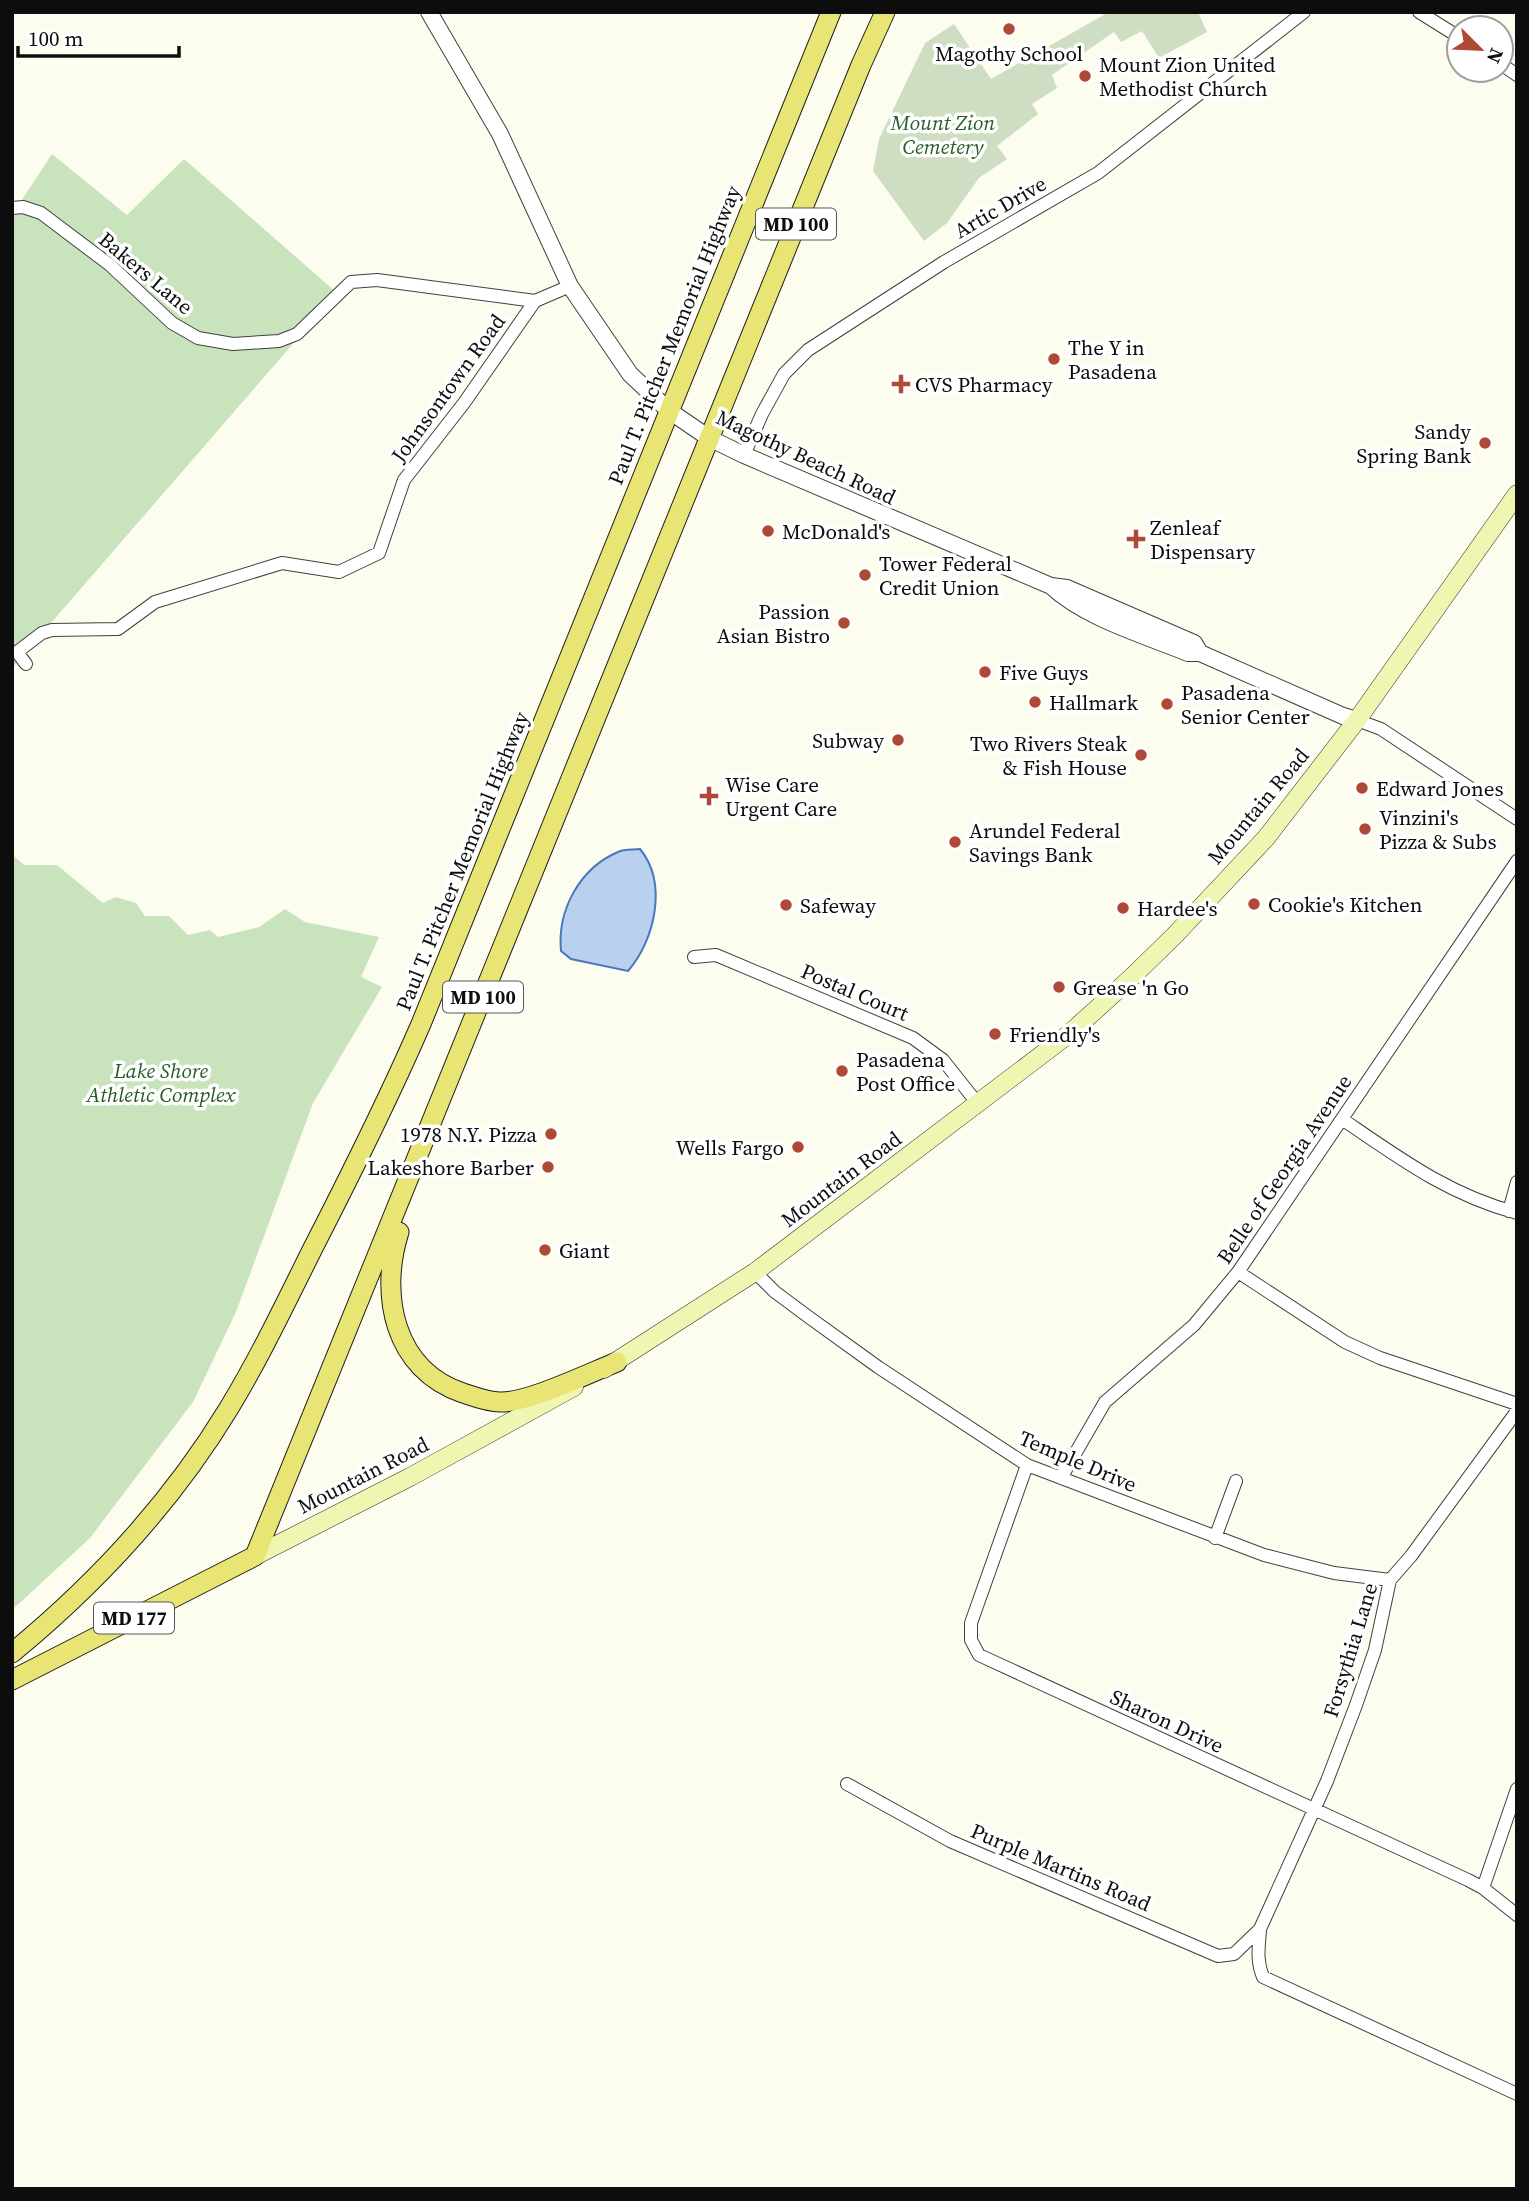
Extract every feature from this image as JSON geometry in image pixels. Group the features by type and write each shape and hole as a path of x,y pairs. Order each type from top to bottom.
{"main road":[{"name":"Paul T. Pitcher Memorial Highway","path":"12,1653 84,1590 141,1530 229,1409 398,1076 831,12"},
{"name":"MD 100","path":"255,1556 861,65 885,12"},
{"name":"Mountain Road","path":"12,1680 410,1478 617,1362 755,1272 1069,1034 1175,935 1266,838 1357,720 1517,494"},
{"path":"444,1093 395,1244 390,1272 390,1299 396,1326 406,1349 438,1381 457,1391 501,1403 526,1398 617,1362"}],"street":[{"name":"Magothy Beach Road","path":"429,12 500,134 570,286 630,374 668,410 709,438 744,455 1051,586 1063,598 1104,618 1188,653 1200,653 1357,720"},
{"name":"Artic Drive","path":"744,455 784,374 808,350 944,262 1098,173 1304,12"},
{"path":"1419,12 1445,28"},
{"name":"Bakers Lane","path":"12,208 23,207 41,213 110,265 172,323 198,338 233,344 279,341 297,334 351,282 377,280 535,301"},
{"path":"535,301 570,286"},
{"name":"Johnsontown Road","path":"26,664 18,652 42,633 118,629 155,602 282,563 339,572 379,553 404,480 464,403 535,301"},
{"path":"1357,720 1381,729 1517,819"},
{"name":"Belle of Georgia Avenue","path":"1061,1478 1105,1402 1194,1325 1238,1272 1517,861"},
{"name":"Postal Court","path":"694,957 716,955 913,1038 943,1060 978,1104"},
{"path":"1342,1119 1432,1180 1474,1199 1513,1212 1517,1182"},
{"name":"Temple Drive","path":"755,1272 775,1292 878,1367 1027,1465 1215,1538 1300,1566 1390,1580"},
{"path":"1238,1272 1345,1342 1380,1358 1517,1404"},
{"name":"Forsythia Lane","path":"1315,1810 1375,1650 1390,1580 1411,1556 1517,1411"},
{"name":"Sharon Drive","path":"1027,1465 971,1622 971,1640 979,1655 1483,1888 1517,1915"},
{"path":"1215,1538 1236,1481"},
{"name":"Purple Martins Road","path":"847,1784 950,1841 1219,1956 1234,1954 1260,1929"},
{"path":"1483,1888 1517,1789"},
{"name":"Purple Martins Road","path":"1315,1810 1260,1929 1257,1951 1263,1977 1517,2094"}],"green space":[{"name":"Mount Zion Cemetery","path":"1109,12 1198,12 1207,32 1159,58 1142,31 1121,42 1114,32 1052,75 1057,88 1032,104 1038,114 997,146 1007,159 979,178 947,223 924,241 873,171 879,139 925,43 954,24 991,79"},
{"path":"52,154 127,215 184,159 337,293 12,668 12,215"},
{"name":"Lake Shore Athletic Complex","path":"12,854 24,865 57,865 103,903 116,897 136,903 145,916 169,916 188,935 210,930 218,937 259,927 285,909 305,922 379,937 361,977 382,987 313,1103 236,1312 193,1402 90,1538 12,1610"}],"water":[{"path":"640,849 649,863 656,894 651,928 637,958 628,971 571,959 561,951 561,936 567,906 574,892 592,868 604,859 620,851"}],"place":[{"name":"Magothy School","path":"1009,29"},
{"name":"Mount Zion United Methodist Church","path":"1085,76"},
{"name":"The Y in Pasadena","path":"1054,359"},
{"name":"CVS Pharmacy","path":"901,384"},
{"name":"Sandy Spring Bank","path":"1485,443"},
{"name":"McDonald's","path":"768,531"},
{"name":"Zenleaf Dispensary","path":"1136,539"},
{"name":"Tower Federal Credit Union","path":"865,575"},
{"name":"Passion Asian Bistro","path":"844,623"},
{"name":"Five Guys","path":"985,672"},
{"name":"Hallmark","path":"1035,702"},
{"name":"Pasadena Senior Center","path":"1167,704"},
{"name":"Subway","path":"898,740"},
{"name":"Two Rivers Steak & Fish House","path":"1141,755"},
{"name":"Edward Jones","path":"1362,788"},
{"name":"Wise Care Urgent Care","path":"709,796"},
{"name":"Vinzini's Pizza & Subs","path":"1365,829"},
{"name":"Arundel Federal Savings Bank","path":"955,842"},
{"name":"Cookie's Kitchen","path":"1254,904"},
{"name":"Safeway","path":"786,905"},
{"name":"Hardee's","path":"1123,908"},
{"name":"Grease 'n Go","path":"1059,987"},
{"name":"Friendly's","path":"995,1034"},
{"name":"Pasadena Post Office","path":"842,1071"},
{"name":"1978 N.Y. Pizza","path":"551,1134"},
{"name":"Wells Fargo","path":"798,1147"},
{"name":"Lakeshore Barber","path":"548,1167"},
{"name":"Giant","path":"545,1250"}]}
